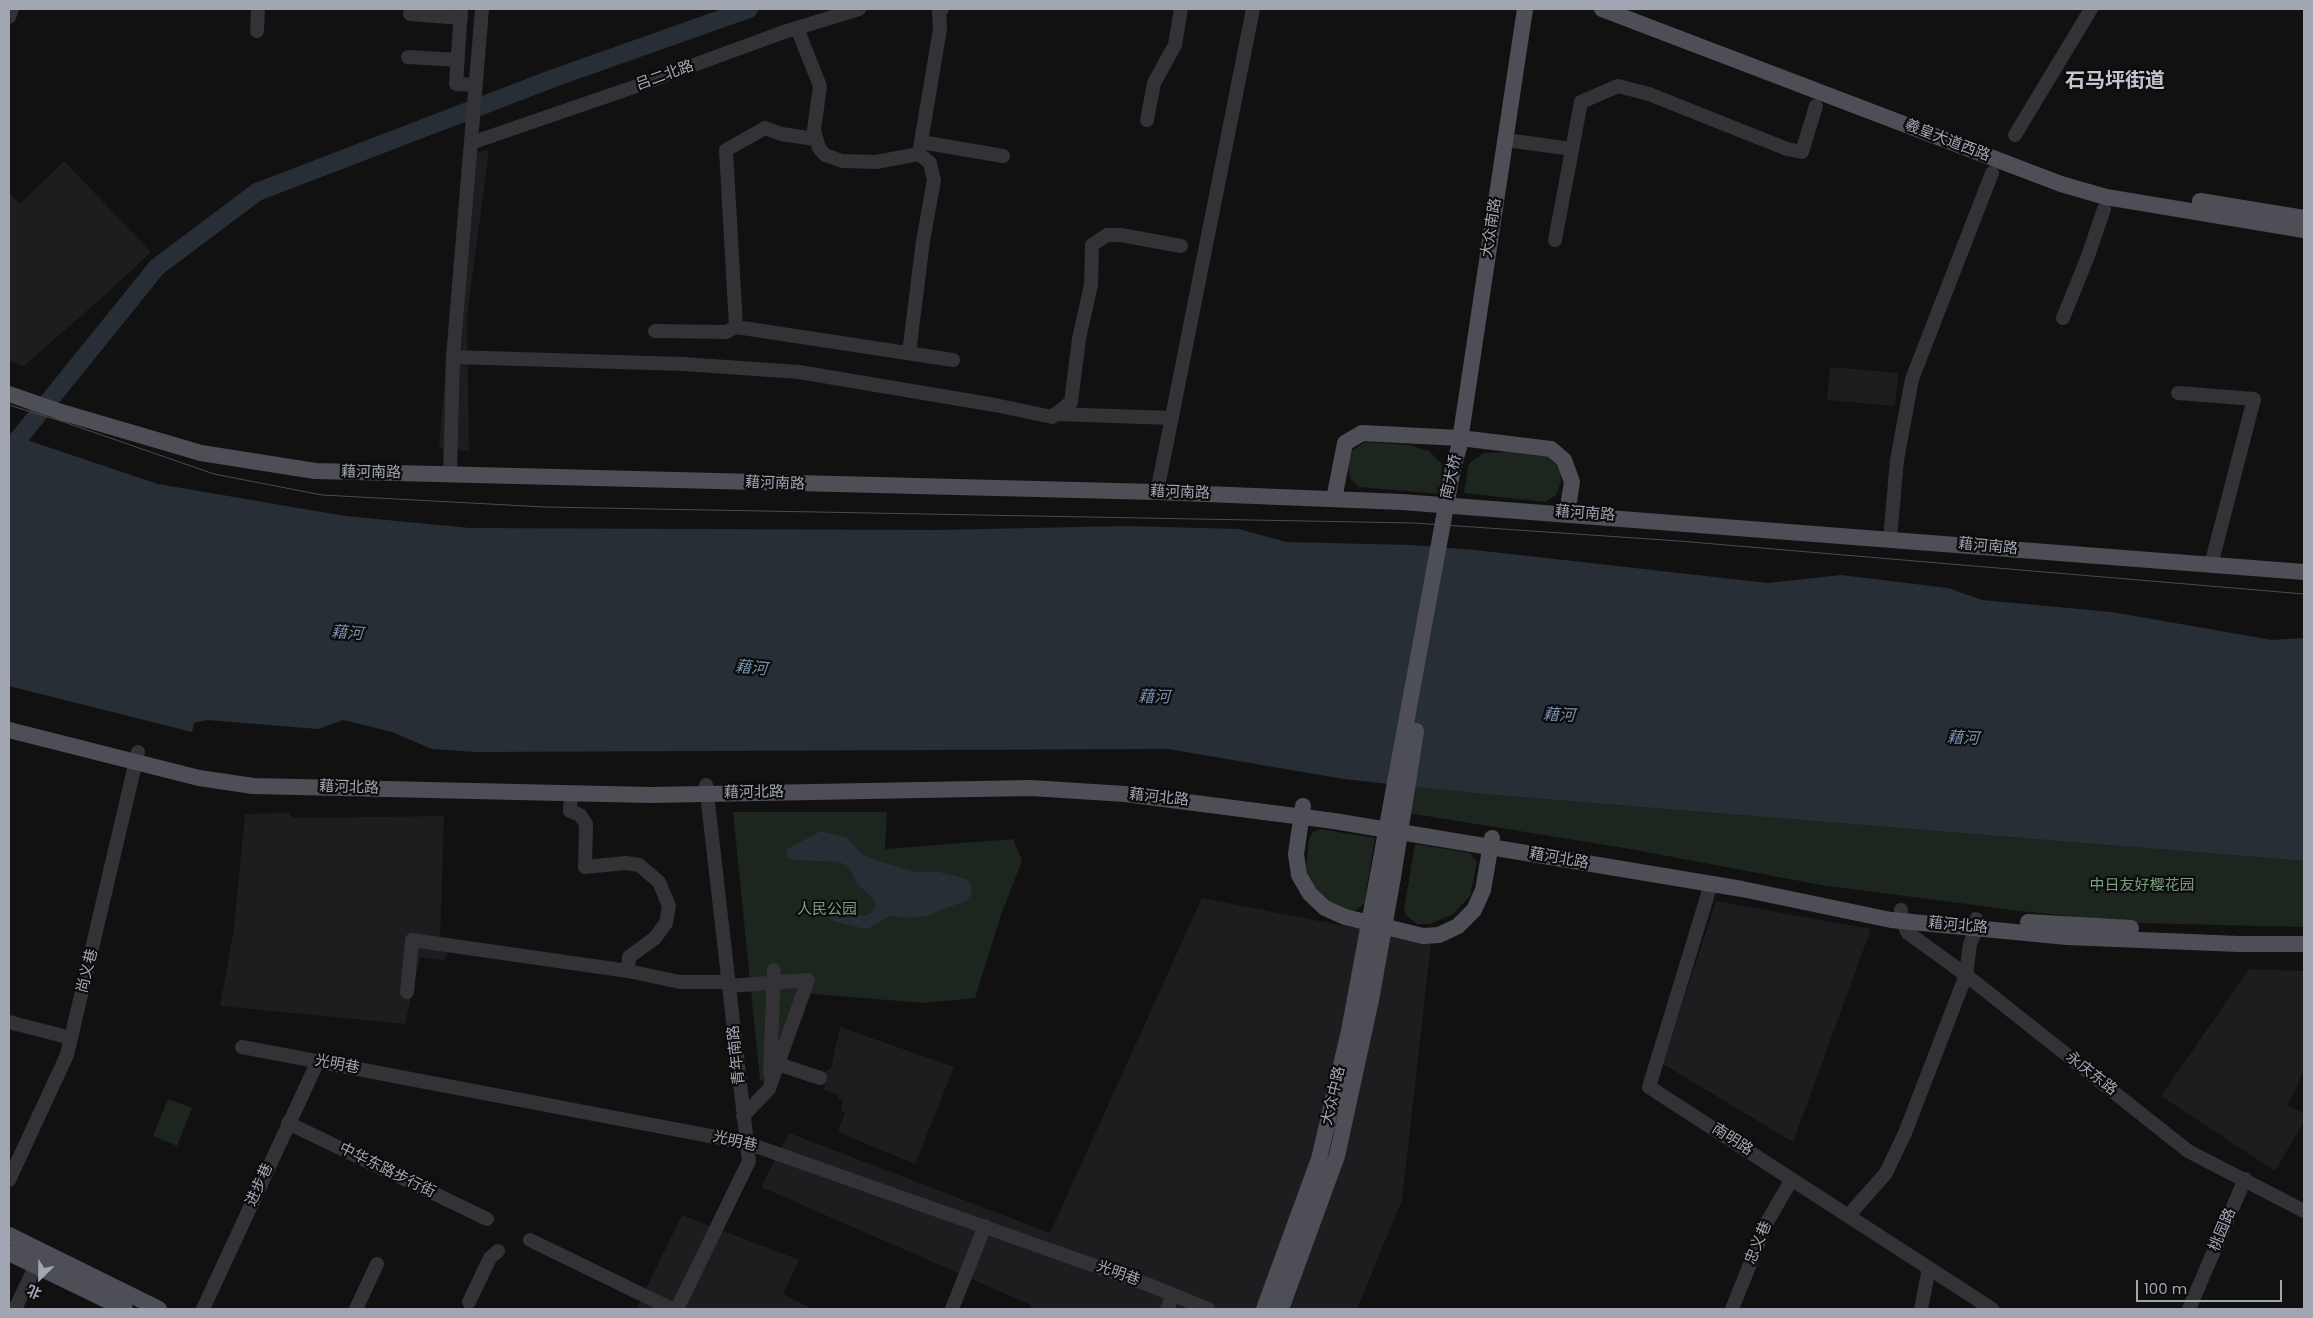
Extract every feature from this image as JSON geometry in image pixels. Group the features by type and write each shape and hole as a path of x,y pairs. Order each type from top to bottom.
{"main road":[{"name":"大众南路","path":"1460,443 1525,9"},
{"name":"羲皇大道西路","path":"1602,9 2060,184 2106,197 2304,230"},
{"name":"羲皇大道西路","path":"1633,9 2064,174 2107,186 2304,218"},
{"name":"藉河南路","path":"9,394 61,412 201,453 315,471 1156,492 1334,499 1567,513 2304,572"},
{"path":"1334,499 1345,443 1362,433 1460,443 1552,449 1564,460 1572,482 1567,513"},
{"name":"南大桥","path":"1386,876 1453,468 1460,443"},
{"name":"藉河北路","path":"9,721 137,757 199,778 253,786 571,794 707,789"},
{"name":"藉河北路","path":"9,730 137,757 247,775 707,789 1030,788 1125,794 1302,811 1743,880 1902,915"},
{"path":"1302,811 1296,854 1299,875 1310,894 1326,908 1345,917 1423,936 1439,935 1458,926 1474,910 1483,890 1492,842"},
{"name":"藉河北路","path":"1492,842 1712,884 1902,915 1976,923 2067,937 2239,944 2304,944"},
{"name":"大众中路","path":"1281,1309 1337,1156 1386,876"},
{"name":"藉河北路","path":"1976,923 2234,934 2304,934"},
{"name":"大众中路","path":"1264,1309 1319,1159 1349,1031 1377,925"},
{"path":"9,1235 158,1309"},
{"path":"9,1253 125,1309"}],"street":[{"path":"9,17 12,9"},
{"path":"257,31 258,9"},
{"path":"450,474 453,357 482,9"},
{"name":"吕二北路","path":"472,139 859,9"},
{"path":"909,354 923,241 934,180 930,163 920,148 940,29 939,11 942,9"},
{"path":"1147,120 1154,83 1176,45 1181,9"},
{"path":"1156,492 1253,9"},
{"path":"2015,135 2091,9"},
{"path":"410,14 461,13 456,84 474,91"},
{"path":"798,28 820,86 815,139 825,154 842,161 876,162 920,148 1003,156"},
{"path":"408,57 458,60"},
{"path":"1555,240 1581,102 1618,86 1649,94 1787,149 1802,152 1816,106"},
{"path":"736,328 726,150 765,128 781,134 815,139"},
{"path":"1506,140 1572,149"},
{"path":"1890,539 1897,460 1912,379 1992,174"},
{"path":"2063,318 2088,256 2104,209"},
{"path":"453,357 682,364 799,372 995,405 1052,417 1071,402 1079,339 1091,285 1092,245 1106,235 1121,235 1181,246"},
{"path":"655,332 726,332 736,328 953,360"},
{"path":"2178,393 2254,399 2210,565"},
{"path":"1055,414 1172,418"},
{"name":"尚义巷","path":"9,1180 67,1055 137,757"},
{"name":"青年南路","path":"677,1309 749,1161 707,789"},
{"path":"571,794 570,811 580,815 586,824 585,867 626,863 639,865 659,882 669,906 666,922 655,938 629,957 628,971"},
{"name":"南明路","path":"1712,884 1649,1086 1992,1309"},
{"name":"永庆东路","path":"1902,915 1908,933 1966,975 2188,1151 2304,1211"},
{"path":"1848,1216 1886,1173 1905,1133 1966,975 1970,944 1976,923"},
{"path":"407,992 412,940 628,971 680,982 729,984 774,977 808,980 769,1089 743,1116"},
{"path":"769,1089 774,977"},
{"path":"9,1022 71,1038"},
{"name":"光明巷","path":"242,1047 746,1143 985,1226 1208,1309"},
{"name":"进步巷","path":"203,1309 288,1122 318,1061"},
{"path":"778,1064 820,1078"},
{"name":"中华东路步行街","path":"288,1122 487,1219"},
{"name":"忠义巷","path":"1732,1309 1767,1222 1792,1179"},
{"name":"桃园路","path":"2189,1309 2245,1179"},
{"path":"952,1309 985,1226"},
{"path":"530,1240 672,1309"},
{"path":"469,1302 490,1258 498,1251"},
{"path":"356,1309 377,1264"},
{"path":"15,1309 35,1266"},
{"path":"1921,1309 1929,1268"},
{"path":"1167,1309 1173,1295"}],"shaded area":[{"path":"489,150 467,317 469,451 439,448 463,154"},
{"path":"64,161 151,252 24,366 9,361 9,193 20,204"},
{"path":"1830,367 1898,373 1895,406 1827,400"},
{"path":"290,813 292,818 444,816 440,937 453,939 445,960 420,957 405,1024 220,1006 233,935 245,814"},
{"path":"1202,898 1431,943 1402,1200 1357,1309 1030,1309 1031,1305 761,1187 789,1133 1050,1233"},
{"path":"1716,901 1871,929 1793,1142 1663,1064"},
{"path":"2249,969 2304,971 2304,1070 2288,1105 2304,1114 2304,1122 2275,1171 2161,1096"},
{"path":"840,1027 954,1067 915,1164 838,1132 845,1113 841,1111 843,1101 838,1099 839,1095 824,1090 825,1084 821,1082 824,1072 831,1068"},
{"path":"682,1215 799,1260 783,1294 812,1309 636,1309"}],"green space":[{"path":"1365,442 1409,445 1429,451 1442,464 1440,494 1359,487 1350,478 1348,464 1352,451"},
{"path":"1505,452 1548,457 1560,468 1561,482 1556,495 1545,502 1464,493 1469,463 1484,453"},
{"name":"中日友好樱花园","path":"1412,786 1482,794 2304,861 2304,927 2139,923 2020,911 1821,885 1630,849 1408,813"},
{"name":"人民公园","path":"733,812 887,812 885,849 1013,839 1022,861 1002,912 975,998 924,1003 802,993 770,1084 760,1080"},
{"path":"1320,829 1375,838 1364,904 1354,911 1341,911 1317,891 1306,869 1309,839 1313,832"},
{"path":"1415,844 1470,853 1477,862 1470,896 1453,914 1430,924 1417,924 1407,916 1404,910"},
{"path":"168,1099 192,1108 177,1146 153,1136"}],"water":[{"name":"藉河","path":"9,434 158,484 345,516 470,528 936,530 1127,526 1239,529 1286,542 1412,545 1475,550 1768,583 1841,575 1948,588 1982,600 2112,612 2272,640 2304,638 2304,861 1482,794 1344,779 1168,749 476,752 432,749 392,732 343,720 318,729 207,720 194,723 192,732 9,686"},
{"path":"821,831 846,837 862,854 875,860 916,872 939,872 966,879 971,885 972,893 967,901 942,909 928,916 912,918 890,916 869,928 861,928 833,921 828,916 835,913 866,916 873,911 876,905 873,898 857,884 846,865 839,862 793,860 787,857 787,849"}],"waterway":[{"path":"9,446 19,438 157,267 257,192 554,78 749,9"}],"tram line":[{"path":"9,405 214,474 322,495 545,507 1414,523 1679,541 2304,594"}],"district":[{"name":"石马坪街道","path":"2115,82"}]}
